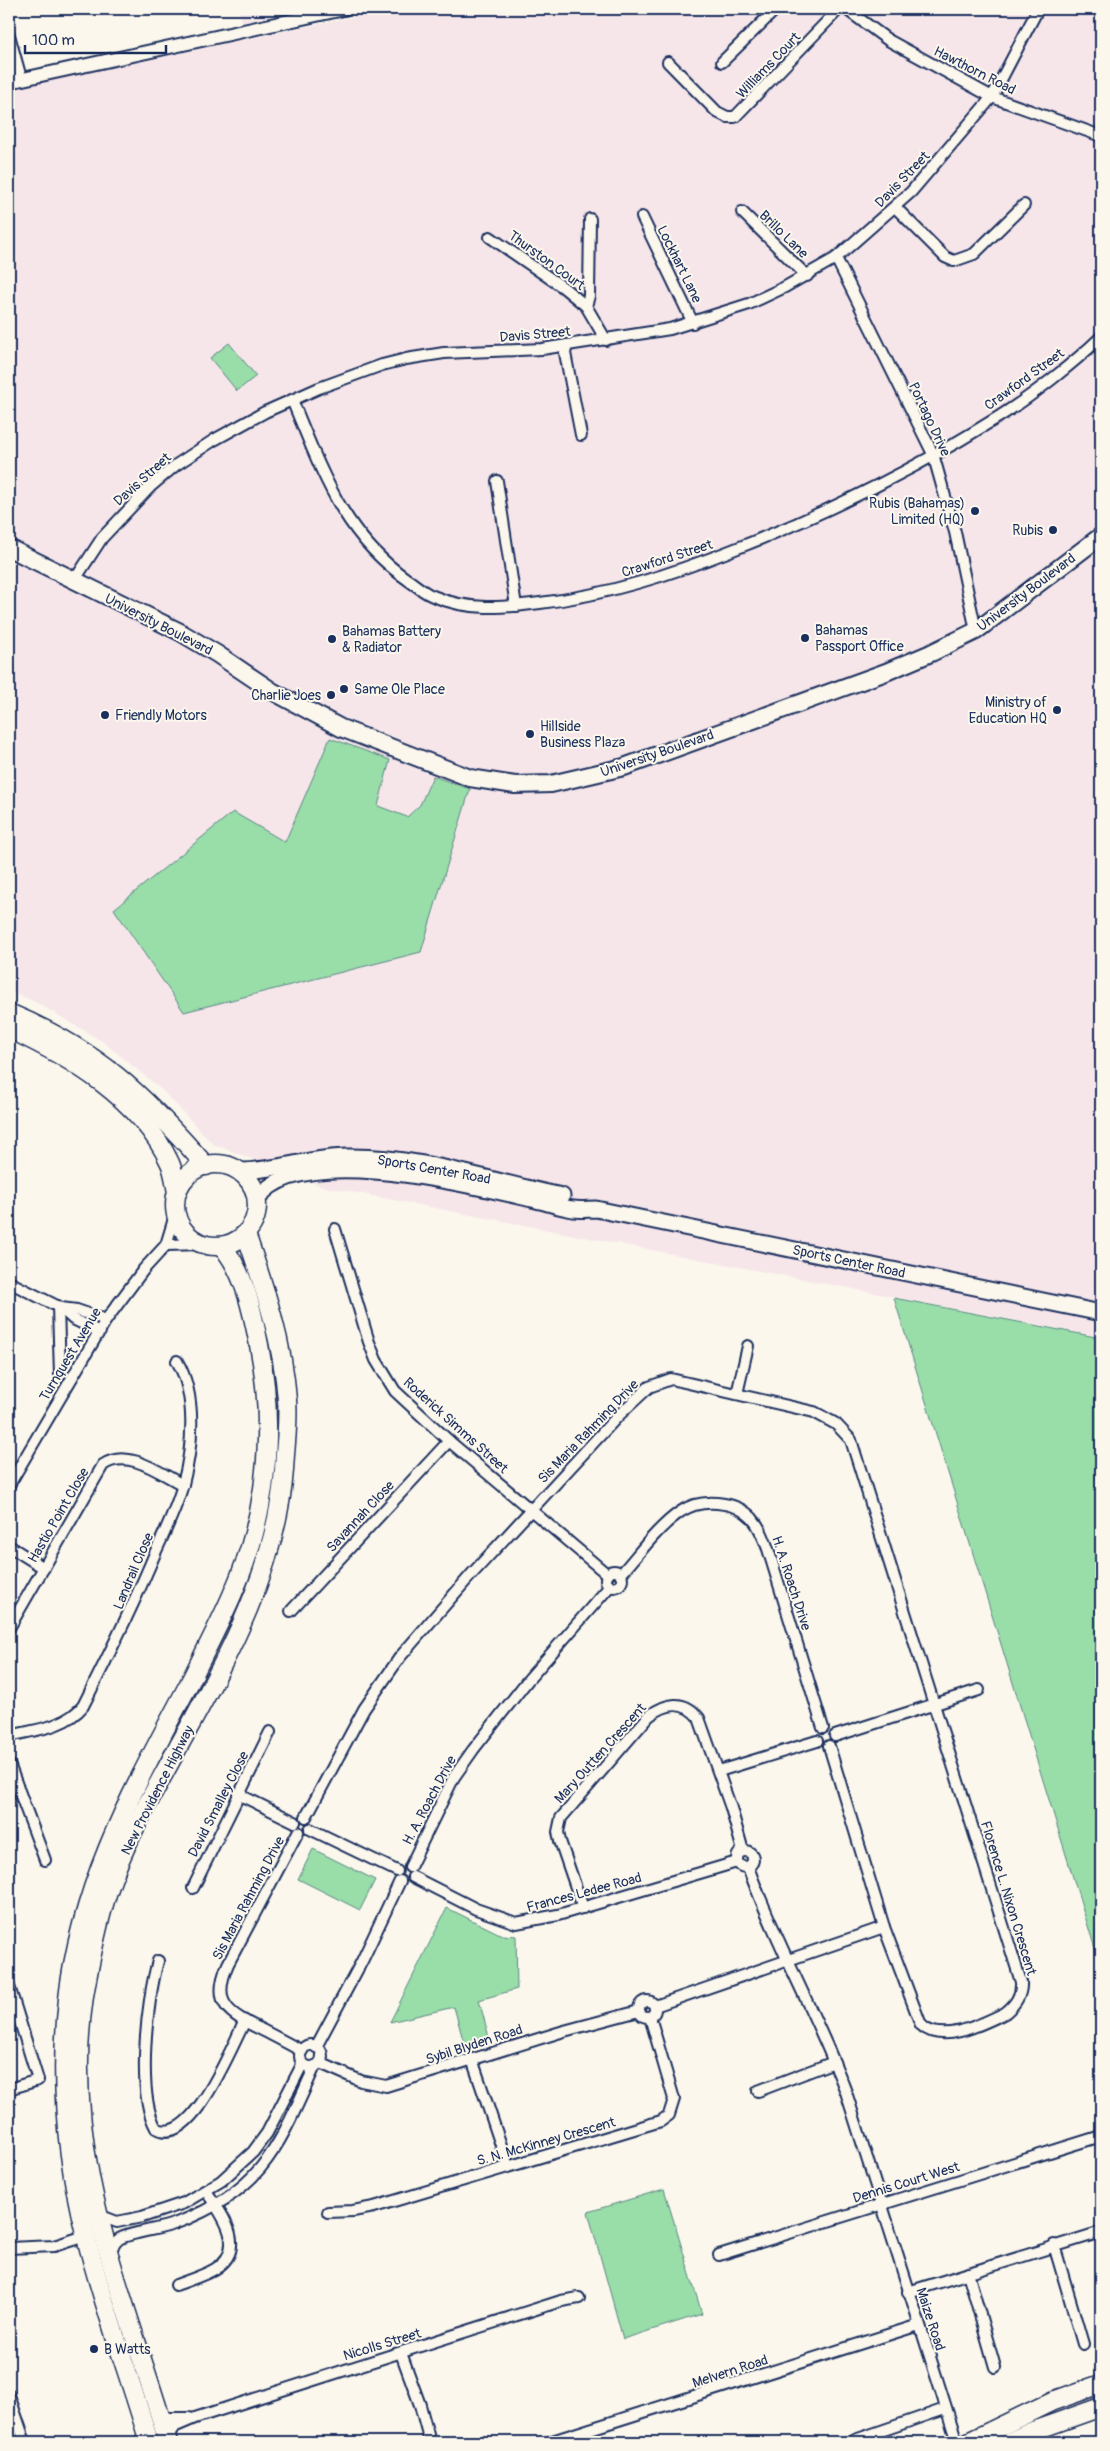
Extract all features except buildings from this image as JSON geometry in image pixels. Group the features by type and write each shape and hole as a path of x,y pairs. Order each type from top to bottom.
{"highway":[{"path":"9,1013 52,1033 105,1066 151,1105 206,1166"},
{"path":"9,1029 45,1046 86,1071 127,1106 144,1124 170,1163 177,1192 176,1212 185,1232 203,1244 222,1246 234,1242 246,1234 256,1217 257,1200 251,1184 238,1171 224,1165 206,1166 190,1174 177,1192"},
{"name":"New Providence Highway","path":"168,2440 107,2254 96,2214 78,2097 84,1996 99,1922 108,1892 137,1823 237,1633 266,1562 283,1487 288,1409 284,1367 269,1300 246,1234"},
{"name":"New Providence Highway","path":"149,2442 86,2236 71,2163 63,2084 68,1997 81,1924 95,1877 113,1835 215,1632 242,1573 255,1532 262,1490 267,1417 260,1353 252,1310 240,1276 235,1262 222,1246"},
{"path":"968,2442 1053,2401 1101,2384"},
{"path":"1009,2442 1033,2431 1101,2407"}],"main road":[{"name":"University Boulevard","path":"9,548 180,632 272,691 341,728 397,752 470,778 516,785 551,784 624,767 886,672 976,631 1101,536"},
{"name":"Sports Center Road","path":"238,1171 262,1170 333,1157 390,1160 529,1187 578,1199 596,1209"},
{"name":"Sports Center Road","path":"257,1200 270,1186 294,1175 323,1170 368,1169 532,1199 573,1209 596,1209 1101,1313"}],"street":[{"path":"9,35 15,80 344,9"},
{"path":"722,62 776,9"},
{"name":"Williams Court","path":"668,62 717,112 727,117 735,117 839,9"},
{"name":"Hawthorn Road","path":"846,9 888,40 992,98 1101,136"},
{"name":"Davis Street","path":"74,581 102,538 156,481 214,440 292,400 382,365 406,359 444,353 534,350 567,346 693,323 749,304 806,276 836,258 896,208 928,174 992,98 1038,9"},
{"path":"896,208 945,257 954,261 974,254 1024,205"},
{"name":"Brillo Lane","path":"742,212 806,276"},
{"name":"Lockhart Lane","path":"642,217 693,323"},
{"name":"Thurston Court","path":"586,306 589,296 590,219"},
{"name":"Thurston Court","path":"490,237 564,288 586,306 606,340"},
{"name":"Portago Drive","path":"836,258 933,454 955,532 976,631"},
{"name":"Crawford Street","path":"292,400 337,502 351,525 374,552 396,571 430,595 454,604 485,608 516,606 567,600 606,592 682,570 780,532 863,494 1002,415 1101,337"},
{"path":"567,346 565,353 581,435"},
{"path":"497,481 516,606"},
{"path":"176,1212 166,1244 203,1244"},
{"name":"Roderick Simms Street","path":"335,1228 376,1360 395,1392 449,1441 608,1574"},
{"name":"Turnquest Avenue","path":"9,1484 106,1320 144,1269 166,1244"},
{"path":"9,1282 59,1307 73,1319 100,1332"},
{"path":"59,1307 77,1310 106,1320"},
{"path":"59,1307 60,1375"},
{"path":"737,1394 748,1346"},
{"name":"Landrail Close","path":"9,1736 66,1722 83,1706 128,1618 183,1485 189,1448 189,1406 186,1383 177,1361"},
{"name":"Sis Maria Rahming Drive","path":"306,1818 364,1708 380,1683 429,1622 597,1438 649,1387 670,1379 814,1412 836,1424 851,1440 934,1705"},
{"name":"Savannah Close","path":"291,1611 449,1441"},
{"name":"Hastio Point Close","path":"9,1628 103,1465 109,1461 124,1459 139,1462 183,1485"},
{"name":"H. A. Roach Drive","path":"621,1574 672,1519 687,1508 698,1504 722,1504 736,1507 751,1518 763,1536 768,1549 823,1728"},
{"path":"9,1546 44,1568"},
{"path":"614,1571 621,1574 623,1580 619,1586 610,1586 606,1580 608,1574 614,1571"},
{"name":"H. A. Roach Drive","path":"410,1867 454,1777 468,1756 528,1680 610,1586"},
{"path":"835,1736 979,1690"},
{"name":"Mary Outten Crescent","path":"583,1908 558,1832 561,1818 649,1716 666,1706 682,1705 690,1708 699,1718 719,1771 743,1851"},
{"name":"Florence L. Nixon Crescent","path":"829,1746 884,1928 917,2018 927,2031 945,2034 1005,2014 1016,2002 1022,1989 934,1705"},
{"path":"823,1728 831,1729 835,1736 829,1746 821,1745 817,1740 817,1733 823,1728"},
{"name":"David Smalley Close","path":"192,1888 270,1732"},
{"path":"719,1771 817,1740"},
{"path":"9,1764 45,1860"},
{"path":"238,1794 295,1822"},
{"path":"300,1817 306,1818 311,1824 310,1829 306,1833 298,1832 295,1828 295,1822 300,1817"},
{"path":"310,1829 397,1871"},
{"name":"Sis Maria Rahming Drive","path":"298,1832 228,1964 222,1980 222,1999 230,2012 302,2051"},
{"path":"743,1851 749,1852 752,1856 752,1863 748,1867 740,1866 737,1862 738,1855 743,1851"},
{"name":"Frances Ledee Road","path":"413,1877 476,1909 516,1923 533,1921 583,1908 737,1862"},
{"path":"401,1866 410,1867 413,1871 413,1877 406,1883 400,1881 397,1871 401,1866"},
{"path":"748,1867 768,1919 834,2062 880,2204"},
{"path":"316,2047 362,1961 400,1881"},
{"name":"Sybil Blyden Road","path":"317,2065 361,2081 386,2086 564,2031 639,2011 642,2002 652,2002 655,2006 884,1928"},
{"path":"158,1960 150,1995 146,2070 148,2111 156,2128 166,2131 173,2130 194,2116 244,2021"},
{"path":"9,1986 38,2080 9,2089"},
{"path":"639,2011 646,2017 650,2016 655,2012 655,2006"},
{"name":"S. N. McKinney Crescent","path":"328,2212 374,2207 648,2126 669,2115 674,2102 673,2090 650,2016"},
{"path":"107,2254 119,2239 167,2227 216,2205 241,2188 270,2158 317,2065 322,2054 316,2047 308,2046 302,2051 300,2057 306,2066 317,2065"},
{"path":"472,2059 508,2166"},
{"path":"758,2091 834,2062"},
{"path":"96,2214 117,2222 142,2217 184,2203 206,2192 237,2168 267,2133 303,2063"},
{"name":"Dennis Court West","path":"719,2254 1101,2136"},
{"path":"176,2285 215,2269 226,2258 230,2250 230,2232 225,2218 206,2192"},
{"name":"Maize Road","path":"880,2204 957,2442"},
{"path":"908,2292 1054,2245 1101,2232"},
{"path":"9,2248 54,2246 86,2236"},
{"path":"1054,2245 1083,2344"},
{"path":"968,2273 995,2367"},
{"name":"Nicolls Street","path":"195,2418 561,2301 579,2298"},
{"name":"Melvern Road","path":"549,2442 919,2325"},
{"path":"401,2353 420,2405 430,2442"},
{"path":"9,2395 25,2442"},
{"path":"849,2442 945,2409"},
{"path":"160,2414 169,2418 195,2418"},
{"path":"168,2440 174,2427 195,2418"}],"shaded area":[{"path":"239,9 301,9 242,22"},
{"path":"390,9 1101,9 1101,1337 321,1186 213,1144 162,1090 102,1041 37,1003 9,990 9,89"}],"green space":[{"path":"229,343 256,376 237,391 210,358"},
{"path":"330,738 390,760 378,806 407,817 420,805 433,776 470,789 421,952 184,1012 114,909 233,812 285,842"},
{"path":"894,1298 1101,1338 1101,1968"},
{"path":"313,1849 375,1880 360,1910 298,1879"},
{"path":"447,1908 502,1935 516,1936 517,1989 479,2000 490,2041 465,2047 454,2007 390,2022"},
{"path":"664,2189 702,2314 623,2339 588,2212"}],"place":[{"name":"Rubis (Bahamas) Limited (HQ)","path":"975,511"},
{"name":"Rubis","path":"1053,530"},
{"name":"Bahamas Passport Office","path":"805,638"},
{"name":"Bahamas Battery & Radiator","path":"332,639"},
{"name":"Same Ole Place","path":"344,689"},
{"name":"Charlie Joes","path":"331,695"},
{"name":"Ministry of Education HQ","path":"1057,710"},
{"name":"Friendly Motors","path":"105,715"},
{"name":"Hillside Business Plaza","path":"530,734"},
{"name":"B Watts","path":"94,2349"}]}
